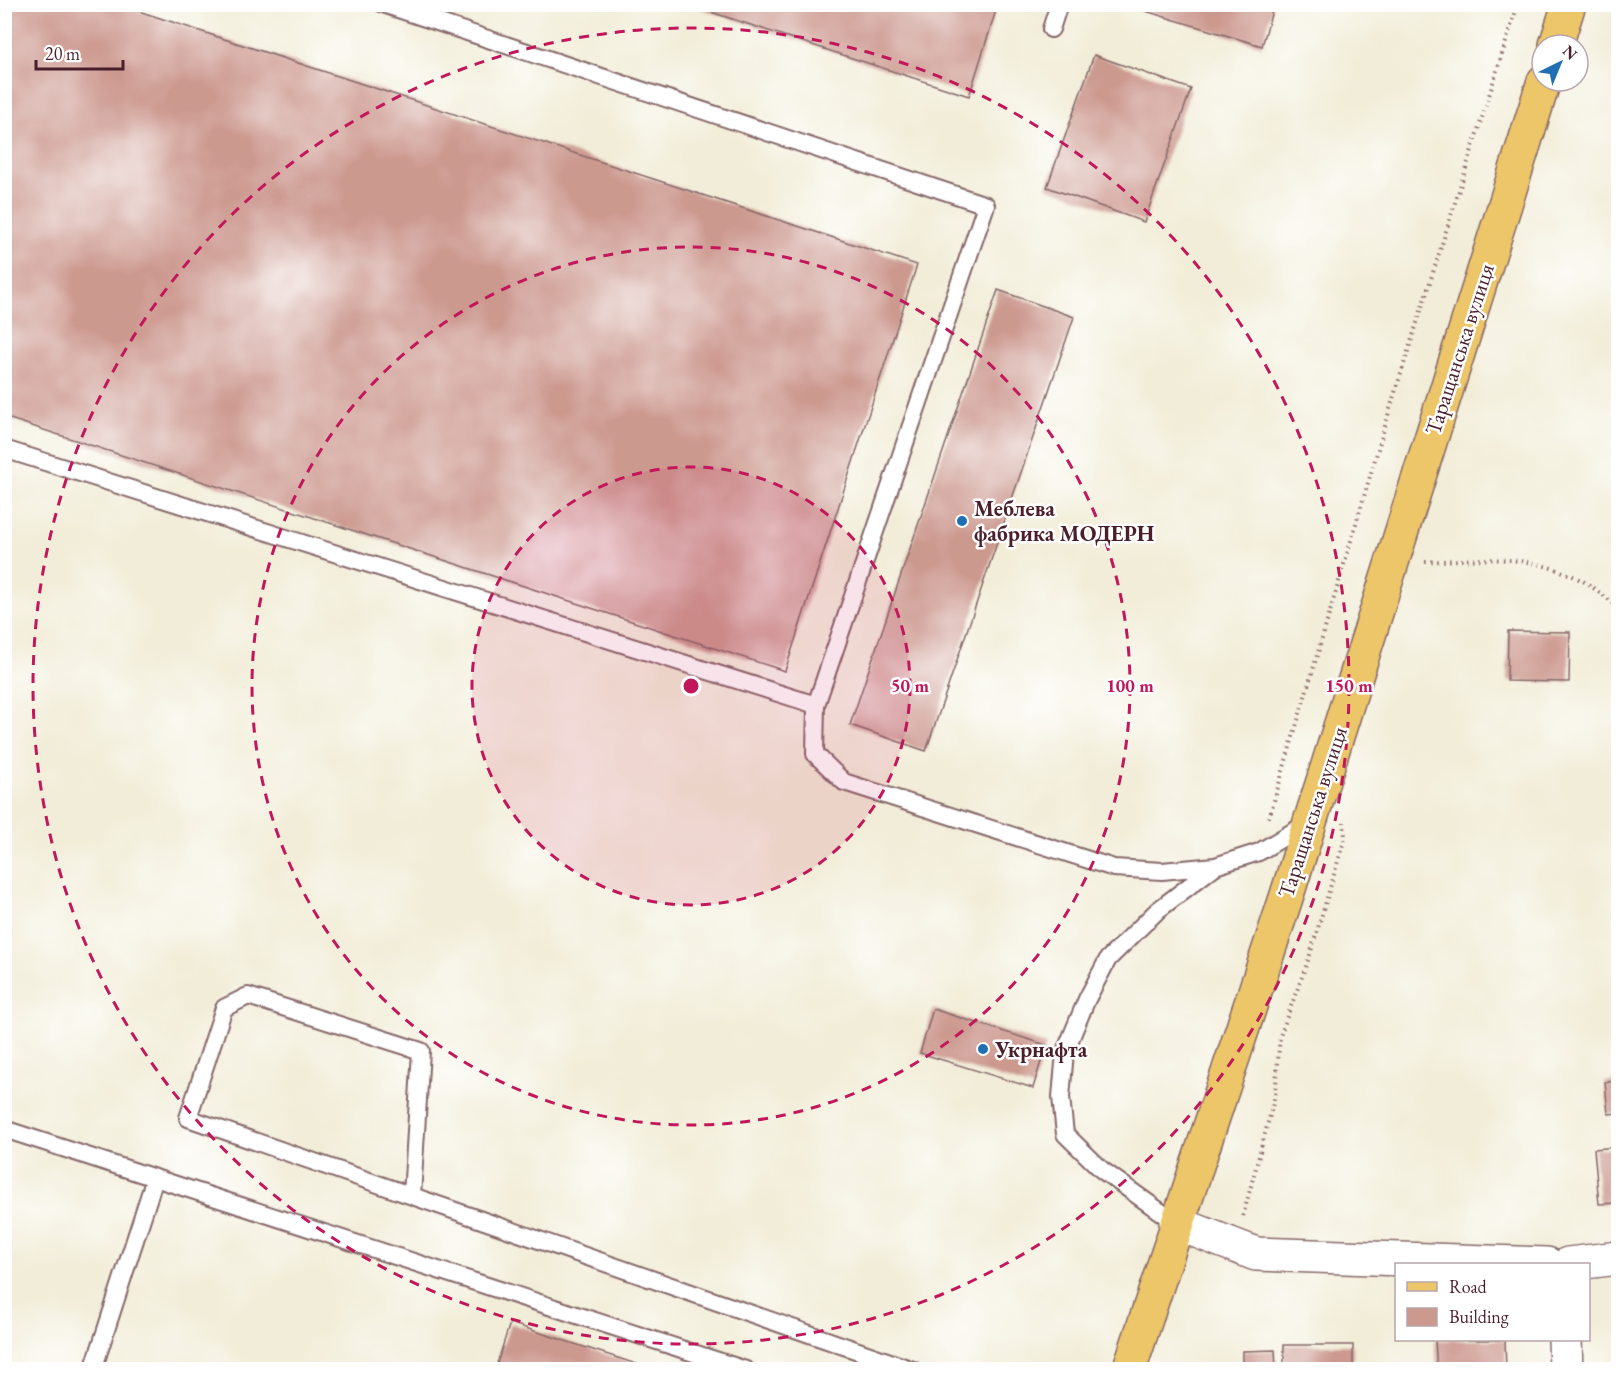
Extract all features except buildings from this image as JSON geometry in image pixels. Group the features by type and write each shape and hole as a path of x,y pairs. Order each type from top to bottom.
{"main road":[{"path":"1560,33 1569,4"},
{"name":"Таращанська вулиця","path":"1129,1370 1310,822 1540,93"}],"street":[{"path":"1176,1223 1256,1254 1518,1263"},
{"path":"1576,1263 1618,1258"},
{"path":"1565,1341 1566,1370"}],"lane":[{"path":"383,4 986,205 816,705 815,754 844,782 1114,868 1162,871 1215,866 1259,852 1310,822"},
{"path":"1051,29 1059,4"},
{"path":"4,449 816,705"},
{"path":"1176,1223 1101,1170 1065,1134 1061,1097 1065,1052 1087,999 1108,959 1158,910 1215,866"},
{"path":"412,1196 421,1051 248,996 224,1008 188,1118 412,1196 913,1370"},
{"path":"4,1129 746,1370"},
{"path":"93,1370 155,1178"}],"path":[{"path":"1259,852 1389,413 1518,4"},
{"path":"1390,564 1504,558 1550,566 1583,580 1618,607"},
{"path":"1235,1246 1275,1096 1280,1036 1309,958 1345,838 1344,819"}],"place":[{"name":"Меблева фабрика МОДЕРН","path":"962,521"},
{"name":"Укрнафта","path":"983,1049"}]}
